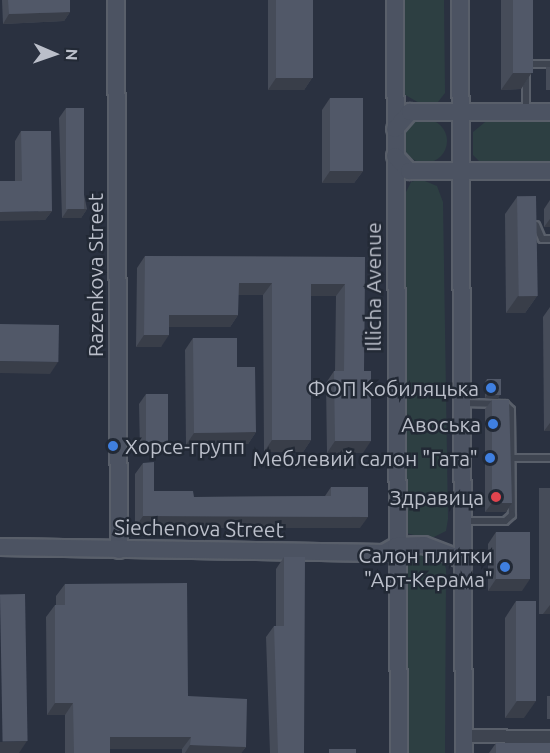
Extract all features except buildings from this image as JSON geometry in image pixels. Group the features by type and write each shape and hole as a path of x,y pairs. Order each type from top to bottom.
{"main road":[{"name":"Razenkova Street","path":"116,0 119,550"},
{"name":"Illicha Avenue","path":"395,0 396,546 399,753"},
{"path":"460,0 464,745"},
{"path":"395,129 410,112 550,112"},
{"path":"395,156 409,171 550,171"},
{"name":"Siechenova Street","path":"0,547 384,553 396,546 444,549 463,560"}],"street":[{"path":"464,745 550,737"}],"lane":[{"path":"526,53 526,112"},
{"path":"526,64 550,64"},
{"path":"536,213 537,232 550,239"},
{"path":"462,403 510,405 512,458 510,519 463,521"},
{"path":"512,458 550,458"}],"shaded area":[{"path":"402,0 444,0 445,93 438,102 421,104 402,93"},
{"path":"490,118 550,118 550,165 480,162 473,155 473,132"},
{"path":"425,119 434,120 441,125 446,132 446,150 441,157 434,162 425,163 416,162 409,157 404,150 403,141 404,132 409,125 416,120"},
{"path":"420,179 437,186 443,202 448,519 446,531 430,539 406,533 403,523 401,202 411,182"},
{"path":"425,552 443,558 446,569 445,753 407,753 404,560"}],"place":[{"name":"ФОП Кобиляцька","path":"491,388"},
{"name":"Авоська","path":"493,424"},
{"name":"Хорсе-групп","path":"113,446"},
{"name":"Меблевий салон \"Гата\"","path":"490,458"},
{"name":"Здравица","path":"496,497"},
{"name":"Салон плитки \"Арт-Керама\"","path":"505,567"}]}
